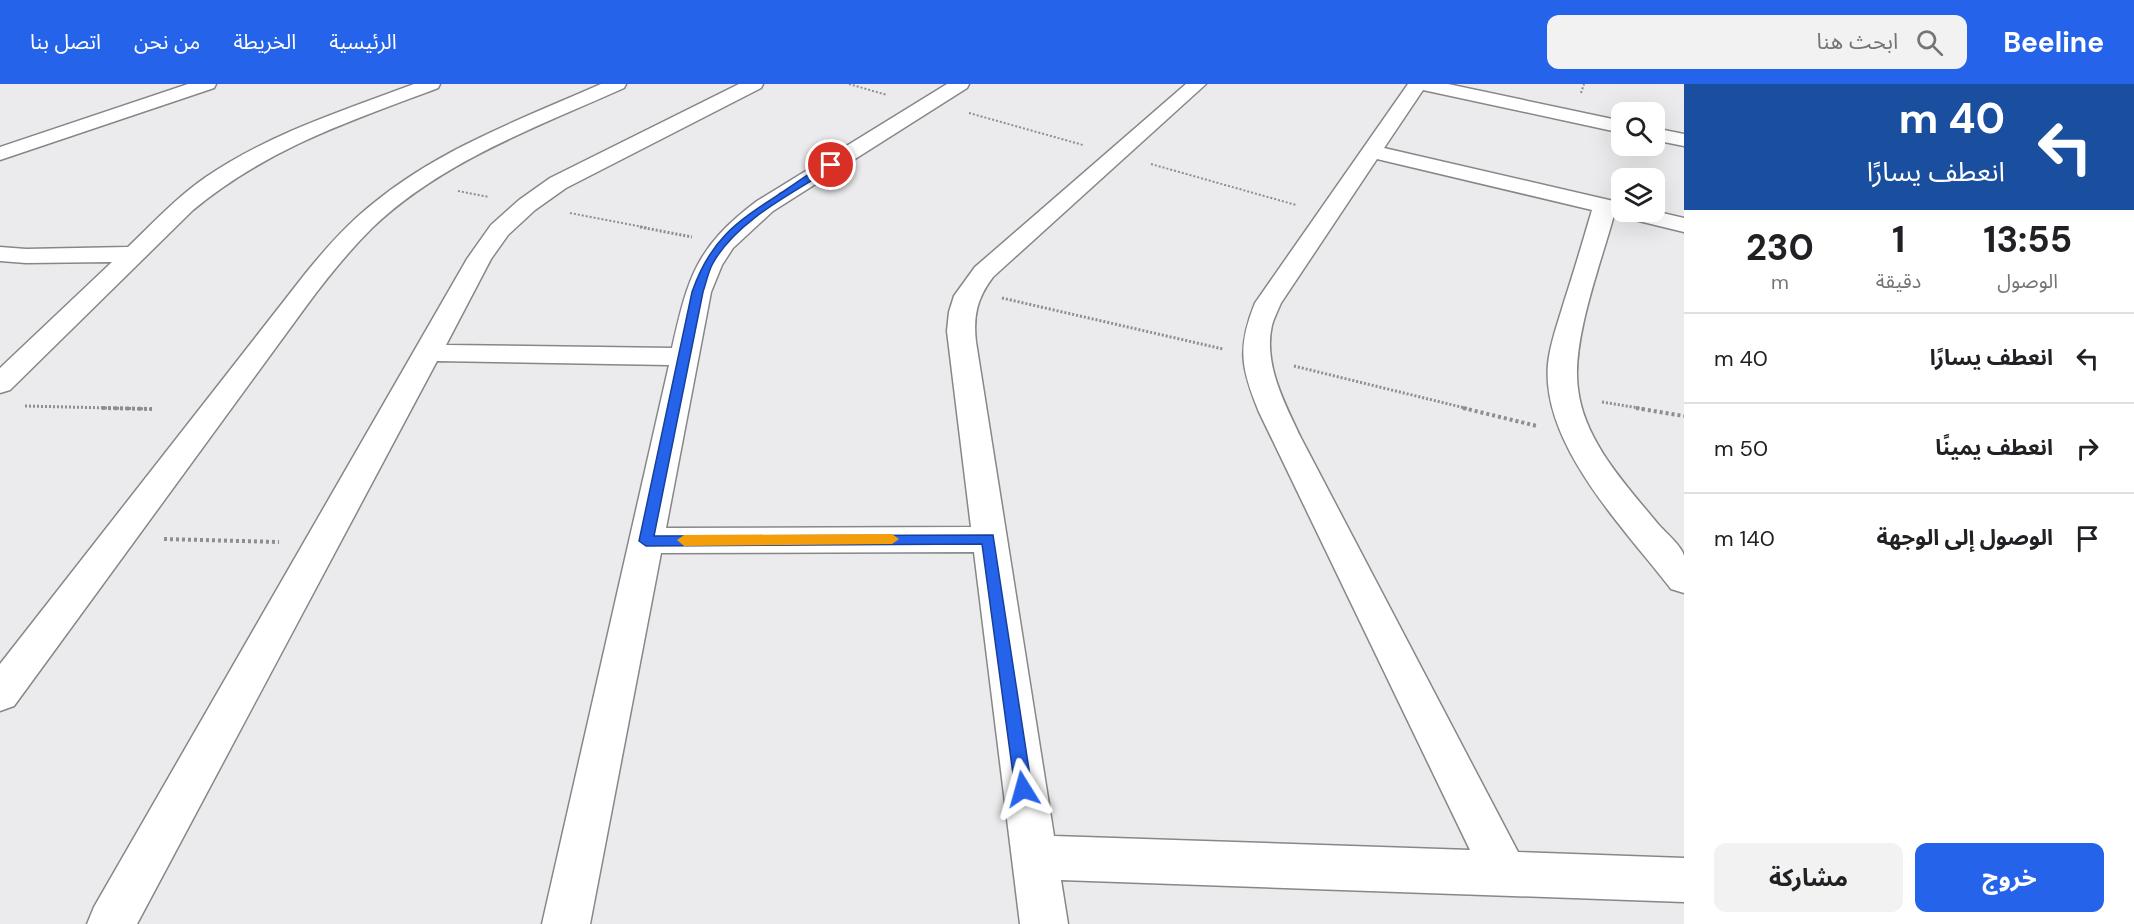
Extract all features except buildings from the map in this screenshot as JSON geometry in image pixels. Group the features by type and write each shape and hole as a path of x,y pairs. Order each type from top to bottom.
{"street":[{"path":"0,154 207,84"},
{"path":"0,384 204,187 252,156 280,142 431,84"},
{"path":"0,694 323,269 365,223 384,206 436,171 510,132 617,84"},
{"path":"111,924 480,259 499,230 527,204 558,183 754,84"},
{"path":"566,924 698,292 707,266 722,243 741,223 960,84"},
{"path":"1044,924 959,324 962,307 969,291 984,272 1197,84"},
{"path":"1416,84 1268,303 1258,328 1257,357 1266,395 1286,438 1505,874"},
{"path":"1422,84 1611,125"},
{"path":"1665,136 1684,140"},
{"path":"1371,151 1611,207"},
{"path":"1665,220 1684,225"},
{"path":"1613,222 1565,345 1562,369 1564,396 1569,416 1604,477 1684,579"},
{"path":"0,254 26,256 136,254"},
{"path":"429,353 686,357"},
{"path":"646,541 988,539"},
{"path":"1033,857 1684,880"}],"path":[{"path":"1564,396 1684,416"},
{"path":"23,406 152,409"},
{"path":"118,537 322,544"}],"slow traffic":[{"path":"684,540 892,539"}],"route":[{"path":"831,165 741,223 722,243 707,266 698,292 646,541 988,539 1023,789"}]}
